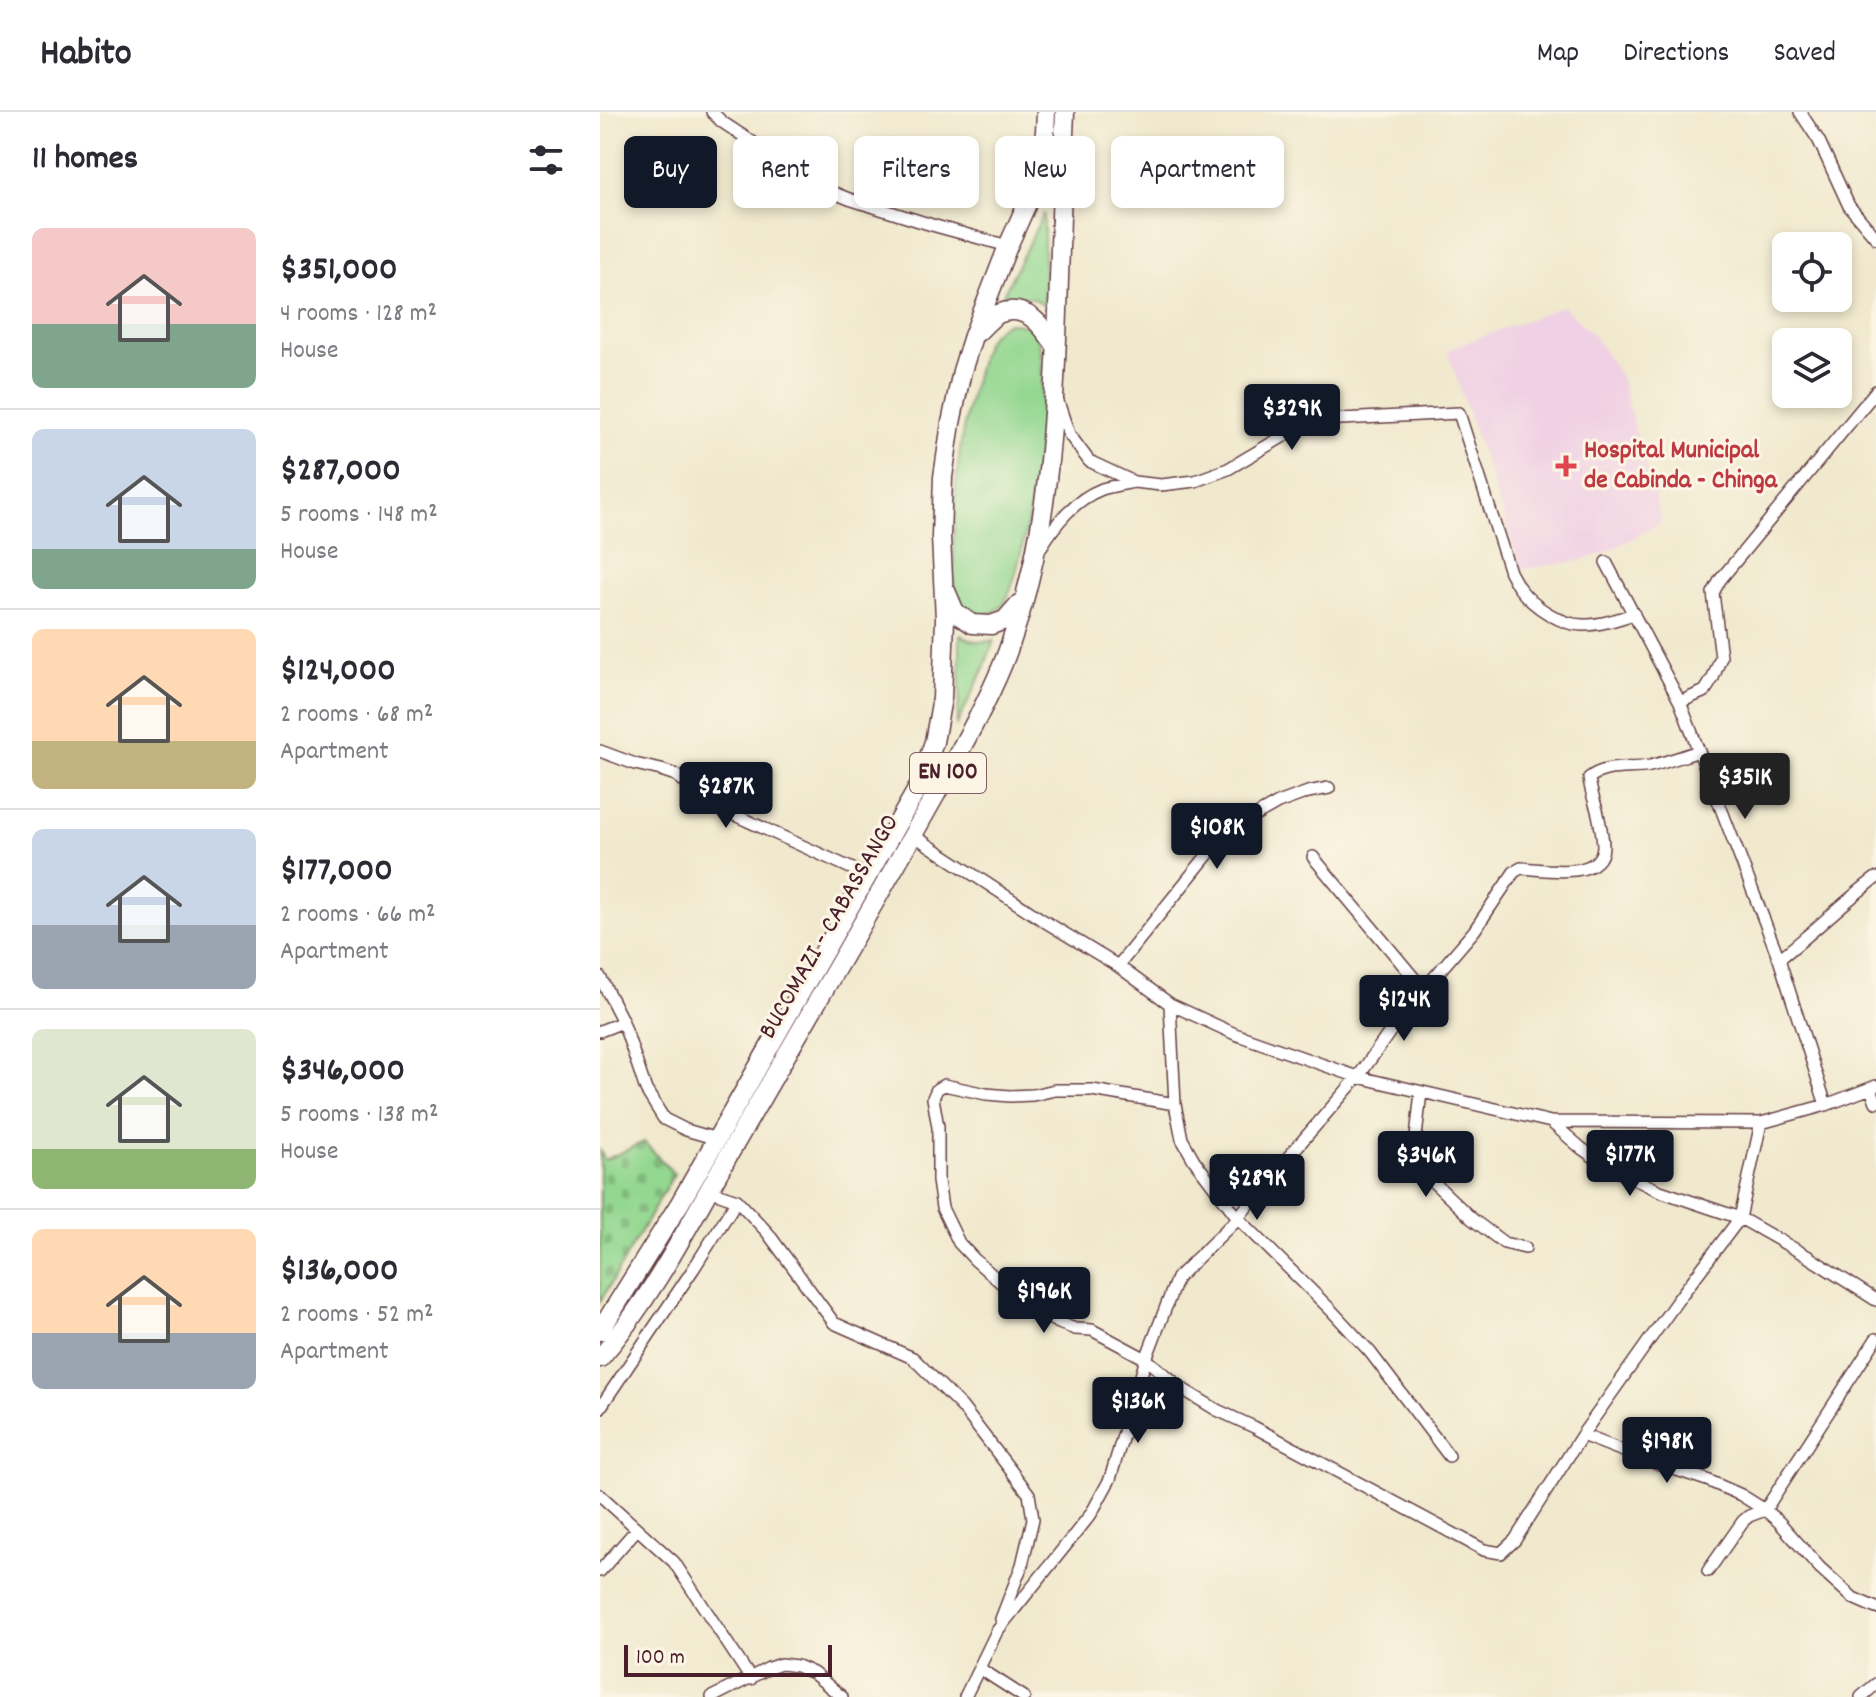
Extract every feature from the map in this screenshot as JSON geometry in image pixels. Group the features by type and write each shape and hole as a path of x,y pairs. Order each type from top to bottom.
{"main road":[{"name":"BUCOMAZI - CABASSANGO","path":"600,1331 680,1203 919,786 934,742 942,698 945,619 941,537 943,477 951,423 973,336 1034,188 1046,112"},
{"name":"BUCOMAZI - CABASSANGO","path":"600,1358 619,1337 669,1261 913,835 979,715 1007,653 1035,558 1052,441 1065,112"},
{"path":"973,336 996,315 1017,310 1038,321 1056,346"},
{"path":"942,581 955,612 972,624 991,625 1005,620 1024,598"}],"street":[{"path":"712,112 722,122 822,188 932,225 1008,246"},
{"path":"1800,112 1819,141 1849,206 1876,238"},
{"path":"1054,390 1069,434 1089,461 1134,482 1161,485 1195,481 1228,469 1294,430 1322,420 1459,413 1510,572 1519,588 1547,613 1581,626 1602,624 1634,614"},
{"path":"1680,702 1705,691 1721,657 1713,593 1720,580 1876,391"},
{"path":"1035,558 1056,524 1079,503 1101,490 1134,482"},
{"path":"1606,562 1680,702 1779,959 1826,1105"},
{"path":"600,751 676,775 715,806 868,876"},
{"path":"997,1631 1091,1514 1110,1479 1146,1359 1177,1278 1238,1218 1358,1077 1401,1016 1474,931 1514,872 1521,868 1571,871 1590,866 1599,859 1603,847 1589,778 1608,769 1649,766 1699,751"},
{"path":"1118,966 1217,843 1239,825 1278,803 1329,788"},
{"path":"913,835 1118,966 1170,1004 1235,1034 1358,1077 1551,1122 1761,1123 1873,1088 1876,1102"},
{"path":"1313,857 1424,990"},
{"path":"1779,959 1876,878"},
{"path":"600,977 623,1022 646,1090 664,1119 686,1130 717,1139"},
{"path":"1170,1004 1175,1104 1182,1139 1194,1160 1238,1218 1370,1352 1449,1456"},
{"path":"600,1031 623,1022"},
{"path":"1175,1104 1092,1090 1055,1090 1010,1096 944,1085 937,1089 933,1098 938,1127 938,1181 942,1208 959,1243 1031,1309 1075,1329 1092,1330 1146,1359 1184,1390 1217,1410 1484,1550 1501,1553 1515,1540 1582,1435 1740,1218 1761,1123"},
{"path":"1421,1092 1416,1137 1428,1177 1472,1219 1504,1243 1525,1248"},
{"path":"1551,1122 1608,1167 1660,1191 1740,1218 1876,1300"},
{"path":"708,1190 737,1200 767,1232 834,1323 913,1358 962,1407 1029,1494 1033,1519 1022,1565 997,1631 965,1697"},
{"path":"600,1408 737,1200"},
{"path":"1708,1571 1743,1521 1765,1510 1876,1339"},
{"path":"1582,1435 1728,1488 1779,1522 1819,1567 1853,1598 1876,1608"},
{"path":"600,1495 674,1562 751,1679"},
{"path":"600,1571 637,1529"},
{"path":"712,1697 781,1664 797,1666 813,1673 842,1697"},
{"path":"979,1668 1024,1697"},
{"path":"1861,1697 1876,1684"}],"shaded area":[{"name":"Hospital Municipal de Cabinda - Chinga","path":"1563,306 1594,336 1619,374 1662,522 1605,553 1578,561 1521,569 1447,350"}],"green space":[{"path":"1044,213 1044,305 1033,298 1003,295"},
{"path":"1006,323 1031,328 1040,349 1042,381 1036,468 1029,514 1011,587 1000,608 976,614 961,605 954,585 954,510 958,466 964,423 984,348 992,334"},
{"path":"960,635 976,641 994,640 983,671 956,726 960,694"},
{"path":"644,1142 674,1174 600,1302 600,1151 605,1160"}],"place":[{"name":"Hospital Municipal de Cabinda - Chinga","path":"1566,466"}]}
